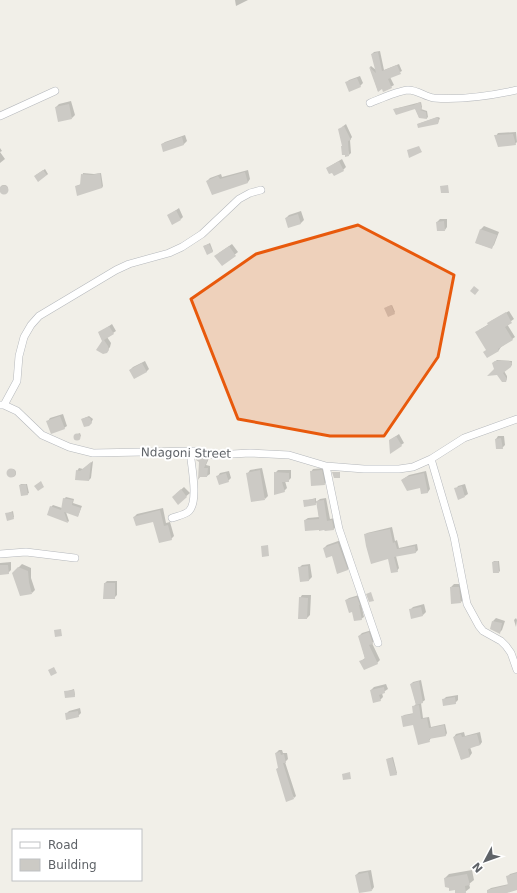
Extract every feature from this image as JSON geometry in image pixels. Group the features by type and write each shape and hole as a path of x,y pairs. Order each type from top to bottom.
{"street":[{"path":"370,103 407,90 416,91 428,97 455,98 479,97 517,90"},
{"path":"0,116 55,91"},
{"path":"2,405 17,381 19,356 24,337 31,325 39,316 116,270 129,264 169,253 192,242 207,230 239,199 250,193 261,190"},
{"name":"Ndagoni Street","path":"2,405 17,411 42,435 69,448 93,453 190,451 215,456 250,452 289,455 326,466 364,469 400,469 412,467 431,459 464,438 517,419"},
{"path":"172,518 185,514 192,506 193,485 190,451"},
{"path":"431,459 457,549 467,604 483,631 506,646 511,653 517,670"},
{"path":"326,466 339,529 378,643"},
{"path":"0,554 26,552 76,558"}],"highlighted area":[{"path":"358,225 454,275 438,357 384,436 330,436 238,419 191,299 256,254"}],"building":[{"path":"378,52 382,71 397,65 401,74 388,79 392,88 383,92 382,89 378,92 369,67 376,73 371,54"},
{"path":"357,78 361,87 349,92 345,82"},
{"path":"420,102 422,109 420,110 426,112 427,119 419,118 415,109 396,115 393,109 414,105"},
{"path":"69,104 72,119 58,122 55,107"},
{"path":"437,117 439,120 438,124 418,128 417,124"},
{"path":"344,126 351,140 348,141 349,156 345,157 345,155 342,155 342,146 338,129"},
{"path":"513,134 516,145 498,147 494,135"},
{"path":"182,137 184,145 163,152 161,144"},
{"path":"419,146 422,152 409,158 407,150"},
{"path":"339,161 344,171 334,176 332,173 329,174 326,168"},
{"path":"43,170 47,175 38,182 34,176"},
{"path":"245,172 248,183 212,195 206,181 218,176 220,179"},
{"path":"100,173 102,188 77,196 75,186 80,185 81,174 92,175"},
{"path":"448,185 449,193 441,193 440,186"},
{"path":"2,186 6,186 8,190 6,194 2,194 0,192 0,188"},
{"path":"176,210 181,220 172,225 167,215"},
{"path":"298,214 301,224 288,228 285,218"},
{"path":"444,221 445,231 437,231 436,222"},
{"path":"480,229 497,235 492,249 475,243"},
{"path":"209,244 213,252 207,255 203,246"},
{"path":"229,246 236,256 222,266 214,256"},
{"path":"474,286 479,290 475,295 470,291"},
{"path":"391,305 395,314 388,317 384,308"},
{"path":"506,312 512,323 505,327 513,340 487,358 483,352 486,350 475,332"},
{"path":"109,326 114,334 104,340 109,350 107,353 103,354 96,350 102,341 98,332"},
{"path":"495,361 509,361 512,363 511,367 503,373 507,379 506,382 502,382 497,375 487,376 494,369 492,363"},
{"path":"142,363 147,372 134,379 129,370"},
{"path":"60,416 65,429 51,434 46,421"},
{"path":"87,417 90,418 92,423 89,426 84,427 81,419"},
{"path":"77,434 80,437 77,440 74,437"},
{"path":"396,436 402,446 390,454 389,440"},
{"path":"501,438 503,449 496,449 495,439"},
{"path":"196,456 208,459 204,468 208,468 207,477 200,477 198,480 199,462 196,460"},
{"path":"91,462 89,481 75,480 76,470 80,471"},
{"path":"9,469 13,469 15,473 13,477 9,477 7,475 7,471"},
{"path":"260,470 265,500 251,502 246,473"},
{"path":"322,470 325,485 311,486 310,471"},
{"path":"274,472 289,473 289,482 282,482 285,492 274,495"},
{"path":"332,472 340,472 340,478 334,478"},
{"path":"226,473 229,482 219,485 216,476"},
{"path":"424,473 428,493 421,494 420,488 407,491 401,480 406,477"},
{"path":"41,481 44,487 38,491 34,486"},
{"path":"26,484 28,495 21,496 19,485"},
{"path":"462,486 465,497 458,500 454,488"},
{"path":"181,489 187,497 178,505 172,497"},
{"path":"63,498 73,500 72,505 81,508 78,517 64,512 68,523 47,515 50,506 61,510"},
{"path":"315,499 316,505 304,507 303,500"},
{"path":"324,500 327,521 332,520 334,530 305,531 304,520 319,519 316,501"},
{"path":"160,510 164,526 168,525 172,540 159,543 153,522 136,526 133,517"},
{"path":"12,512 14,519 7,521 5,513"},
{"path":"390,529 393,543 395,542 397,549 415,546 416,553 394,557 398,572 391,573 388,559 371,564 364,534"},
{"path":"338,543 348,570 337,574 332,556 326,558 323,548"},
{"path":"268,545 269,556 262,557 261,546"},
{"path":"498,561 499,573 493,573 492,562"},
{"path":"0,565 8,565 9,574 0,575"},
{"path":"308,566 309,581 300,582 298,567"},
{"path":"18,567 28,571 32,594 20,596 12,573"},
{"path":"104,583 115,583 115,599 103,599"},
{"path":"450,587 459,587 461,603 451,604"},
{"path":"371,592 374,601 369,602 366,594"},
{"path":"299,597 308,598 307,619 298,619"},
{"path":"357,597 360,605 362,620 354,621 352,612 349,613 345,600"},
{"path":"421,607 423,616 411,619 409,609"},
{"path":"492,621 502,623 500,634 490,629"},
{"path":"61,629 62,636 55,637 54,630"},
{"path":"369,632 373,644 369,645 378,664 364,670 359,661 365,659 358,636"},
{"path":"54,667 57,673 51,676 48,670"},
{"path":"419,681 423,703 416,705 410,684"},
{"path":"384,687 385,693 379,695 381,701 373,703 370,690"},
{"path":"74,690 75,697 65,698 64,691"},
{"path":"455,697 456,704 443,706 442,699"},
{"path":"419,705 421,719 427,718 429,728 444,725 446,736 429,739 430,742 418,745 413,725 403,727 401,716 413,714 412,706"},
{"path":"78,711 79,717 66,720 65,713"},
{"path":"461,734 462,737 477,734 480,745 468,749 470,757 461,760 453,737"},
{"path":"280,752 281,755 284,754 286,763 283,763 294,799 286,802 276,769 278,768 275,753"},
{"path":"392,758 397,775 390,776 386,759"},
{"path":"350,772 351,779 343,780 342,774"},
{"path":"368,872 372,891 359,893 355,875"},
{"path":"517,873 517,890 507,893 487,893 487,890 508,885 506,876"},
{"path":"467,874 470,885 465,886 466,893 455,893 455,890 449,891 449,888 445,887 444,878"}]}
